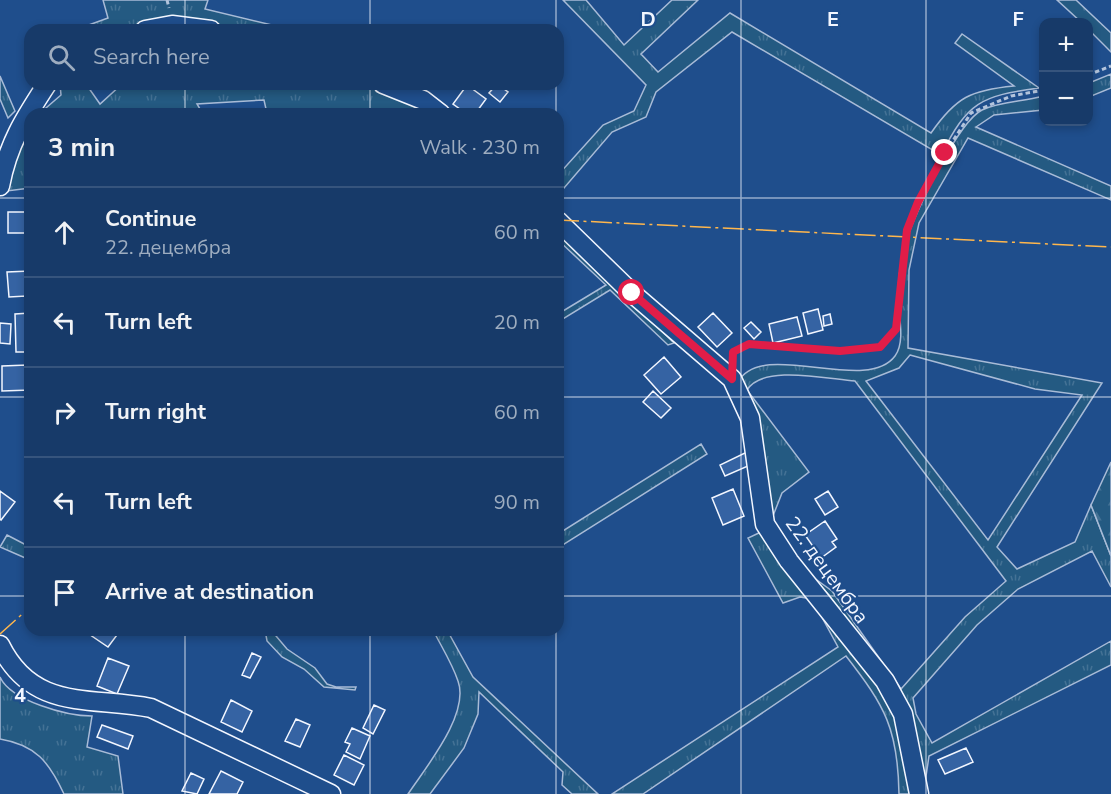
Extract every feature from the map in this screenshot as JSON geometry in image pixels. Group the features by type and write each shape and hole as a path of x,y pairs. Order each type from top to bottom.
{"street":[{"path":"31,108 43,90"},
{"path":"398,90 423,100 433,108"},
{"path":"0,186 5,158 24,118"},
{"name":"22. децембра","path":"564,227 632,293 732,379 750,418 765,524 789,561 885,681 903,714 919,794"},
{"path":"0,645 22,678 47,693 70,701 123,703 151,708 331,794"}],"path":[{"path":"1093,73 1111,66"},
{"path":"732,379 733,352 749,344 840,351 880,347 896,329 907,230 918,202 945,153 971,113 1011,96 1039,91"}],"green space":[{"path":"103,0 208,0 205,9 268,24 92,24 108,18"},
{"path":"563,0 586,0 624,45 672,0 698,0 641,54 658,72 730,13 931,133 957,103 975,93 1014,86 955,43 962,34 1039,88 1003,94 978,105 959,123 941,155 732,32 656,92 646,117 612,132 564,188 564,168 603,125 634,111 646,85"},
{"path":"1057,0 1076,0 1111,33 1111,52 1093,34 1093,18 1077,18"},
{"path":"1111,74 1111,88 1093,95 1093,81"},
{"path":"0,76 15,111 8,118 0,99"},
{"path":"61,90 90,90 100,104 115,90 424,90 423,98 417,108 266,108 264,100 197,104 199,108 46,108 61,95"},
{"path":"1039,97 1039,110 994,115 976,127 1111,186 1111,200 968,138 919,223 909,270 908,348 1102,383 997,547 1017,569 1075,542 1091,505 1111,556 1111,587 1092,551 1018,589 977,625 913,698 916,714 932,743 1111,641 1111,665 929,756 924,790 902,701 829,595 810,575 832,591 901,689 965,617 1006,581 855,381 781,375 755,382 747,390 809,472 782,493 769,526 738,382 750,370 769,365 862,370 881,367 895,356 901,335 898,304 900,268 912,226 938,169 961,131 982,110","holes":["910,355 1035,389 1082,395 988,540 866,381 899,368"]},
{"path":"24,135 24,189 7,191 11,159"},
{"path":"564,235 674,343 668,345 610,290 564,318 564,310 606,285 564,246"},
{"path":"701,444 707,454 564,544 564,530"},
{"path":"1111,462 1111,556 1091,505"},
{"path":"761,532 818,594 888,700 900,724 915,794 899,794 896,752 887,719 871,690 846,656 643,794 612,794 838,647 812,599 800,597 783,603 748,538"},
{"path":"7,535 24,544 24,557 0,547"},
{"path":"266,636 276,636 287,649 315,668 327,684 336,687 356,687 355,690 324,687 304,669 282,657 267,641"},
{"path":"436,636 450,636 473,677 598,794 572,794 562,785 563,772 479,692 478,714 464,748 430,794 408,794 444,740 458,709 460,694 458,681"},
{"path":"0,677 6,686 41,706 92,716 87,747 118,756 123,794 64,794 53,773 40,757 23,746 0,739"}],"building":[{"path":"463,90 474,90 486,99 479,108 459,108 453,104"},
{"path":"492,90 508,92 500,102 489,93"},
{"path":"8,212 24,212 24,233 8,233"},
{"path":"24,271 24,296 9,297 7,272"},
{"path":"818,309 823,330 808,334 803,313"},
{"path":"24,313 24,352 16,352 15,314"},
{"path":"713,313 732,333 717,347 698,327"},
{"path":"830,314 832,324 824,326 823,316"},
{"path":"797,317 802,336 773,343 769,324"},
{"path":"751,322 761,332 754,339 744,328"},
{"path":"0,323 11,324 10,344 0,343"},
{"path":"664,357 681,377 661,394 644,375"},
{"path":"24,365 24,390 2,391 2,366"},
{"path":"653,391 671,408 661,418 643,402"},
{"path":"749,451 755,463 725,476 720,465"},
{"path":"733,489 744,516 723,525 712,498"},
{"path":"0,491 15,502 1,520 0,519"},
{"path":"828,491 838,507 825,515 815,499"},
{"path":"825,521 837,539 832,542 836,547 821,558 805,535"},
{"path":"92,636 116,636 108,647"},
{"path":"252,653 261,657 250,678 242,675"},
{"path":"108,658 129,666 117,694 97,686"},
{"path":"231,700 252,711 242,732 221,722"},
{"path":"374,705 385,710 373,734 363,728"},
{"path":"296,719 310,725 300,747 285,741"},
{"path":"102,725 133,736 128,749 97,737"},
{"path":"352,728 370,736 360,759 346,752 350,744 345,742"},
{"path":"966,748 973,762 945,774 938,760"},
{"path":"344,755 364,765 354,785 334,775"},
{"path":"221,771 243,782 237,794 209,794"},
{"path":"191,773 204,779 197,794 182,791"}],"power":[{"path":"564,220 1111,247"},
{"path":"0,634 24,612"}],"route":[{"path":"632,293 732,379 733,352 749,344 840,351 880,347 896,329 901,302 901,268 907,230 918,202 945,153"}]}
